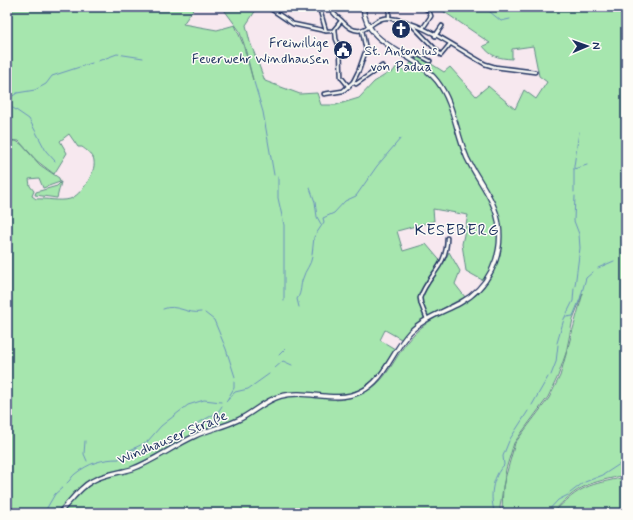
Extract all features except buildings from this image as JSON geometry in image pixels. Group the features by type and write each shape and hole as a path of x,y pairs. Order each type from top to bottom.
{"main road":[{"path":"363,7 369,28 379,39 410,57 436,80 448,99 465,152 492,202 500,227 498,254 493,269 485,281 467,299 427,319"},
{"name":"Windhauser Straße","path":"59,513 85,486 93,480 143,464 194,436 240,419 278,397 297,394 340,398 364,390 383,372 409,334 427,319"}],"street":[{"path":"268,7 293,24 326,32 331,32 341,21"},
{"path":"319,7 326,32"},
{"path":"330,7 341,21 353,30 369,28 383,18 389,18 411,24 422,29 485,64 495,67 535,72"},
{"path":"389,7 389,18"},
{"path":"422,29 431,16 429,11 423,7"},
{"path":"411,24 441,55 450,44"},
{"path":"435,36 442,26"},
{"path":"335,29 340,54 341,77 349,87"},
{"path":"324,94 338,94 349,87 352,82 359,70 367,47 362,30"},
{"path":"410,57 419,55 430,61"},
{"path":"352,82 356,84 382,66"},
{"path":"427,319 420,298 443,260 446,253 447,238"}],"green space":[{"path":"7,7 195,7 183,24 217,30 235,25 243,44 253,80 244,44 239,30 222,7 258,7 246,25 250,42 265,81 300,94 317,93 321,105 336,105 359,98 374,82 390,72 392,73 397,66 405,71 414,58 419,56 444,72 450,67 476,96 488,86 515,109 524,90 536,99 547,82 539,76 533,46 512,49 512,59 496,56 489,53 483,46 490,43 437,7 626,7 626,475 585,486 561,503 552,513 502,513 503,489 500,507 501,513 7,513 7,141 16,141 21,144 40,165 59,178 60,182 43,188 39,178 29,179 30,186 34,191 32,196 36,199 62,200 74,197 87,183 93,171 94,159 88,151 82,147 78,147 69,134 60,141 67,153 54,174 37,161 19,141 7,140","holes":["433,209 468,215 462,244 466,271 484,281 485,285 430,321 414,334 404,346 386,374 376,385 357,396 336,400 335,398 365,386 382,368 395,349 380,340 385,330 401,339 423,320 465,297 455,284 460,271 449,252 443,264 426,244 403,251 397,231 434,221","583,293 560,376 549,398 515,443 504,483 506,469 514,443 548,397 558,376 566,353 573,319"]},
{"path":"61,182 57,198 35,195 36,192 57,186"},
{"path":"626,477 626,513 553,513 578,491 602,482"}],"waterway":[{"path":"484,7 501,21 510,19"},
{"path":"98,61 117,54 143,58"},
{"path":"7,100 17,93 35,90 46,84 52,76 92,63"},
{"path":"254,82 263,112 274,175"},
{"path":"13,108 29,119 46,151 55,161"},
{"path":"574,192 574,166 579,132"},
{"path":"312,255 314,237 324,222 323,218 334,213 345,201 356,196 377,166 401,138"},
{"path":"574,169 587,165"},
{"path":"278,177 278,198 284,225 284,301"},
{"path":"310,188 315,202 317,217 321,224"},
{"path":"575,196 574,221 579,234 580,248 575,286"},
{"path":"622,254 626,252"},
{"path":"299,307 297,299 300,294 304,275 312,257"},
{"path":"598,268 614,261"},
{"path":"566,317 573,316 586,278 593,272"},
{"path":"557,343 564,319 573,301 574,288"},
{"path":"163,309 173,307 191,312 201,312"},
{"path":"205,313 214,320 226,349 235,377"},
{"path":"551,375 556,362 558,345"},
{"path":"279,355 285,349"},
{"path":"275,368 283,361 292,365"},
{"path":"226,402 235,392 248,389 269,374"},
{"path":"532,405 548,377"},
{"path":"227,400 234,388 234,382"},
{"path":"67,483 75,474 91,464 119,459 122,455 129,455 128,451 147,442 161,426 188,405 204,400 221,402"},
{"path":"130,452 136,449 140,453 145,453 218,412 222,406"},
{"path":"510,439 528,411"},
{"path":"85,441 84,454 87,461"},
{"path":"495,513 492,501 494,482 504,465 503,456 509,441"},
{"path":"585,482 603,475 626,460"},
{"path":"570,493 583,483"},
{"path":"44,513 55,494 62,488"},
{"path":"546,513 558,500 568,495"}],"place":[{"name":"St. Antonius von Padua","path":"401,29"},
{"name":"Freiwillige Feuerwehr Windhausen","path":"343,50"}],"district":[{"name":"KESEBERG","path":"457,229"}]}
